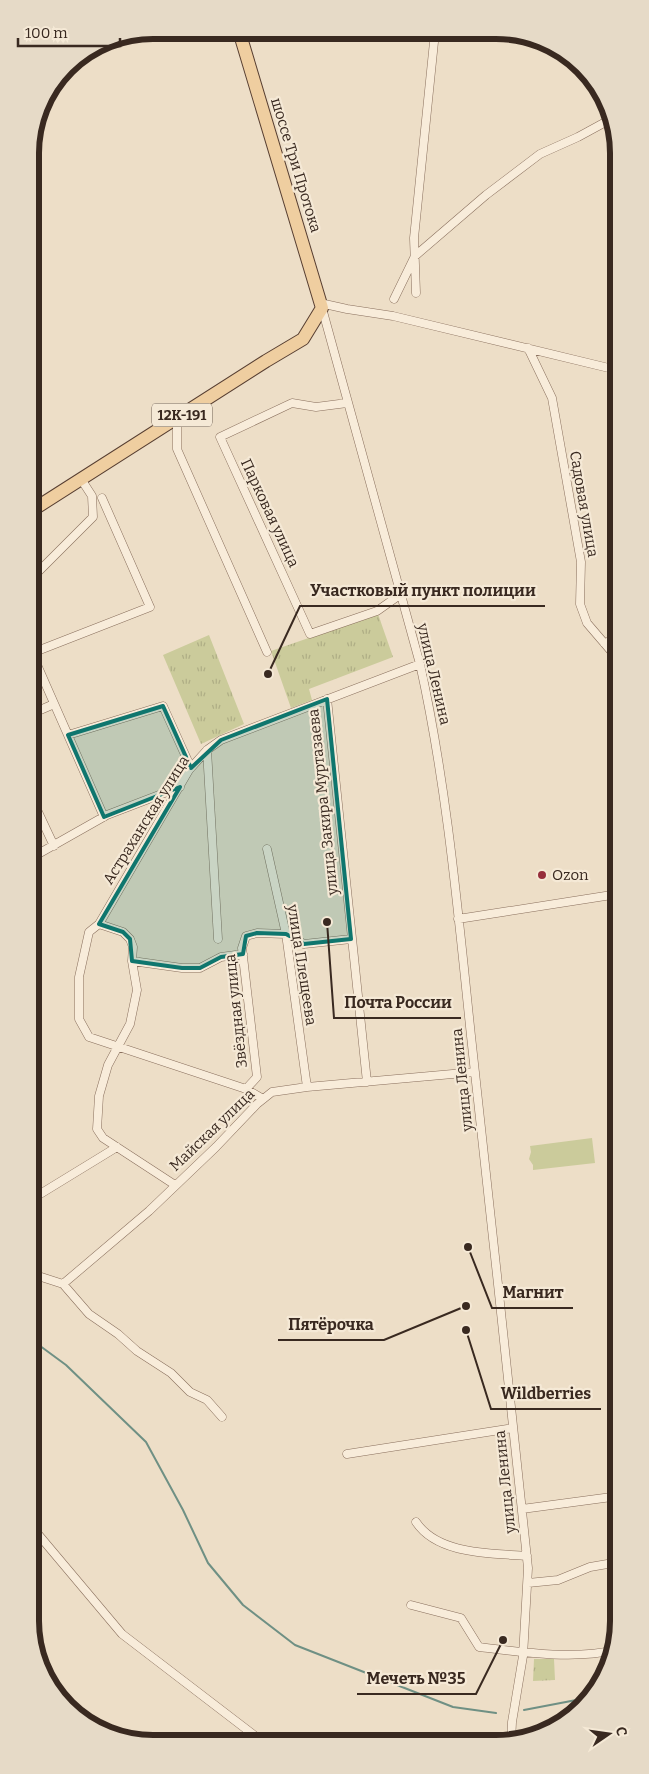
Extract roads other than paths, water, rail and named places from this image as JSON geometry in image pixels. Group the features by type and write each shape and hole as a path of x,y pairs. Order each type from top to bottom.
{"main road":[{"name":"шоссе Три Протока","path":"241,39 321,306"},
{"name":"12К-191","path":"39,506 303,339 321,306"}],"street":[{"path":"416,293 414,238 435,39"},
{"path":"394,299 415,256 486,195 540,154 606,122"},
{"path":"321,306 393,316 610,368"},
{"name":"улица Ленина","path":"321,306 420,664 428,701 444,804 527,1556 528,1583 523,1652 511,1734"},
{"name":"Садовая улица","path":"528,348 552,398 581,562 580,604 587,624 610,650"},
{"name":"Парковая улица","path":"347,403 316,407 292,403 220,437 310,634 377,611 401,594"},
{"path":"177,418 178,449 267,652"},
{"path":"39,571 93,517 92,496 81,479"},
{"path":"39,649 150,606 102,498"},
{"path":"604,643 610,641"},
{"name":"Астраханская улица","path":"263,1099 246,1089 89,1037 79,1019 79,977 88,932 99,924 191,768 207,750 221,740 420,664"},
{"path":"39,670 104,817"},
{"name":"улица Закира Муртазаева","path":"326,699 367,1082"},
{"path":"39,711 54,704"},
{"path":"68,735 163,706 191,768"},
{"name":"Звёздная улица","path":"207,750 218,939"},
{"path":"39,854 104,817 180,786"},
{"path":"39,814 54,846"},
{"name":"улица Плещеева","path":"267,849 286,934 307,1087"},
{"path":"458,919 610,895"},
{"path":"99,924 123,932 130,940 133,947 132,961 137,990 130,1024 108,1065 99,1096 96,1129 103,1138 175,1186"},
{"name":"Звёздная улица","path":"246,1089 258,1077 242,948 246,936 257,933 286,934"},
{"path":"286,934 304,944 351,939"},
{"path":"132,961 182,968 200,968 221,957 243,954"},
{"name":"Майская улица","path":"64,1284 149,1211 272,1092 307,1087 475,1072"},
{"path":"39,1194 117,1147"},
{"path":"39,1276 64,1284 89,1314 118,1334 137,1352 171,1373 190,1392 207,1400 222,1417"},
{"path":"347,1454 513,1428"},
{"path":"522,1509 610,1497"},
{"path":"416,1522 422,1530 437,1542 476,1552 527,1556"},
{"path":"39,1535 122,1634 254,1735"},
{"path":"528,1583 558,1580 590,1566 610,1563"},
{"path":"411,1605 461,1618 480,1647 523,1652 596,1654 606,1652"}],"waterway":[{"path":"39,1345 66,1365 146,1442 183,1510 208,1563 243,1605 295,1645 453,1707 496,1713"},
{"path":"524,1710 579,1699"}],"place":[{"name":"Участковый пункт полиции","path":"268,674"},
{"name":"Ozon","path":"542,875"},
{"name":"Почта России","path":"327,922"},
{"name":"Магнит","path":"468,1247"},
{"name":"Пятёрочка","path":"466,1306"},
{"name":"Wildberries","path":"466,1330"},
{"name":"Мечеть №35","path":"503,1640"}]}
